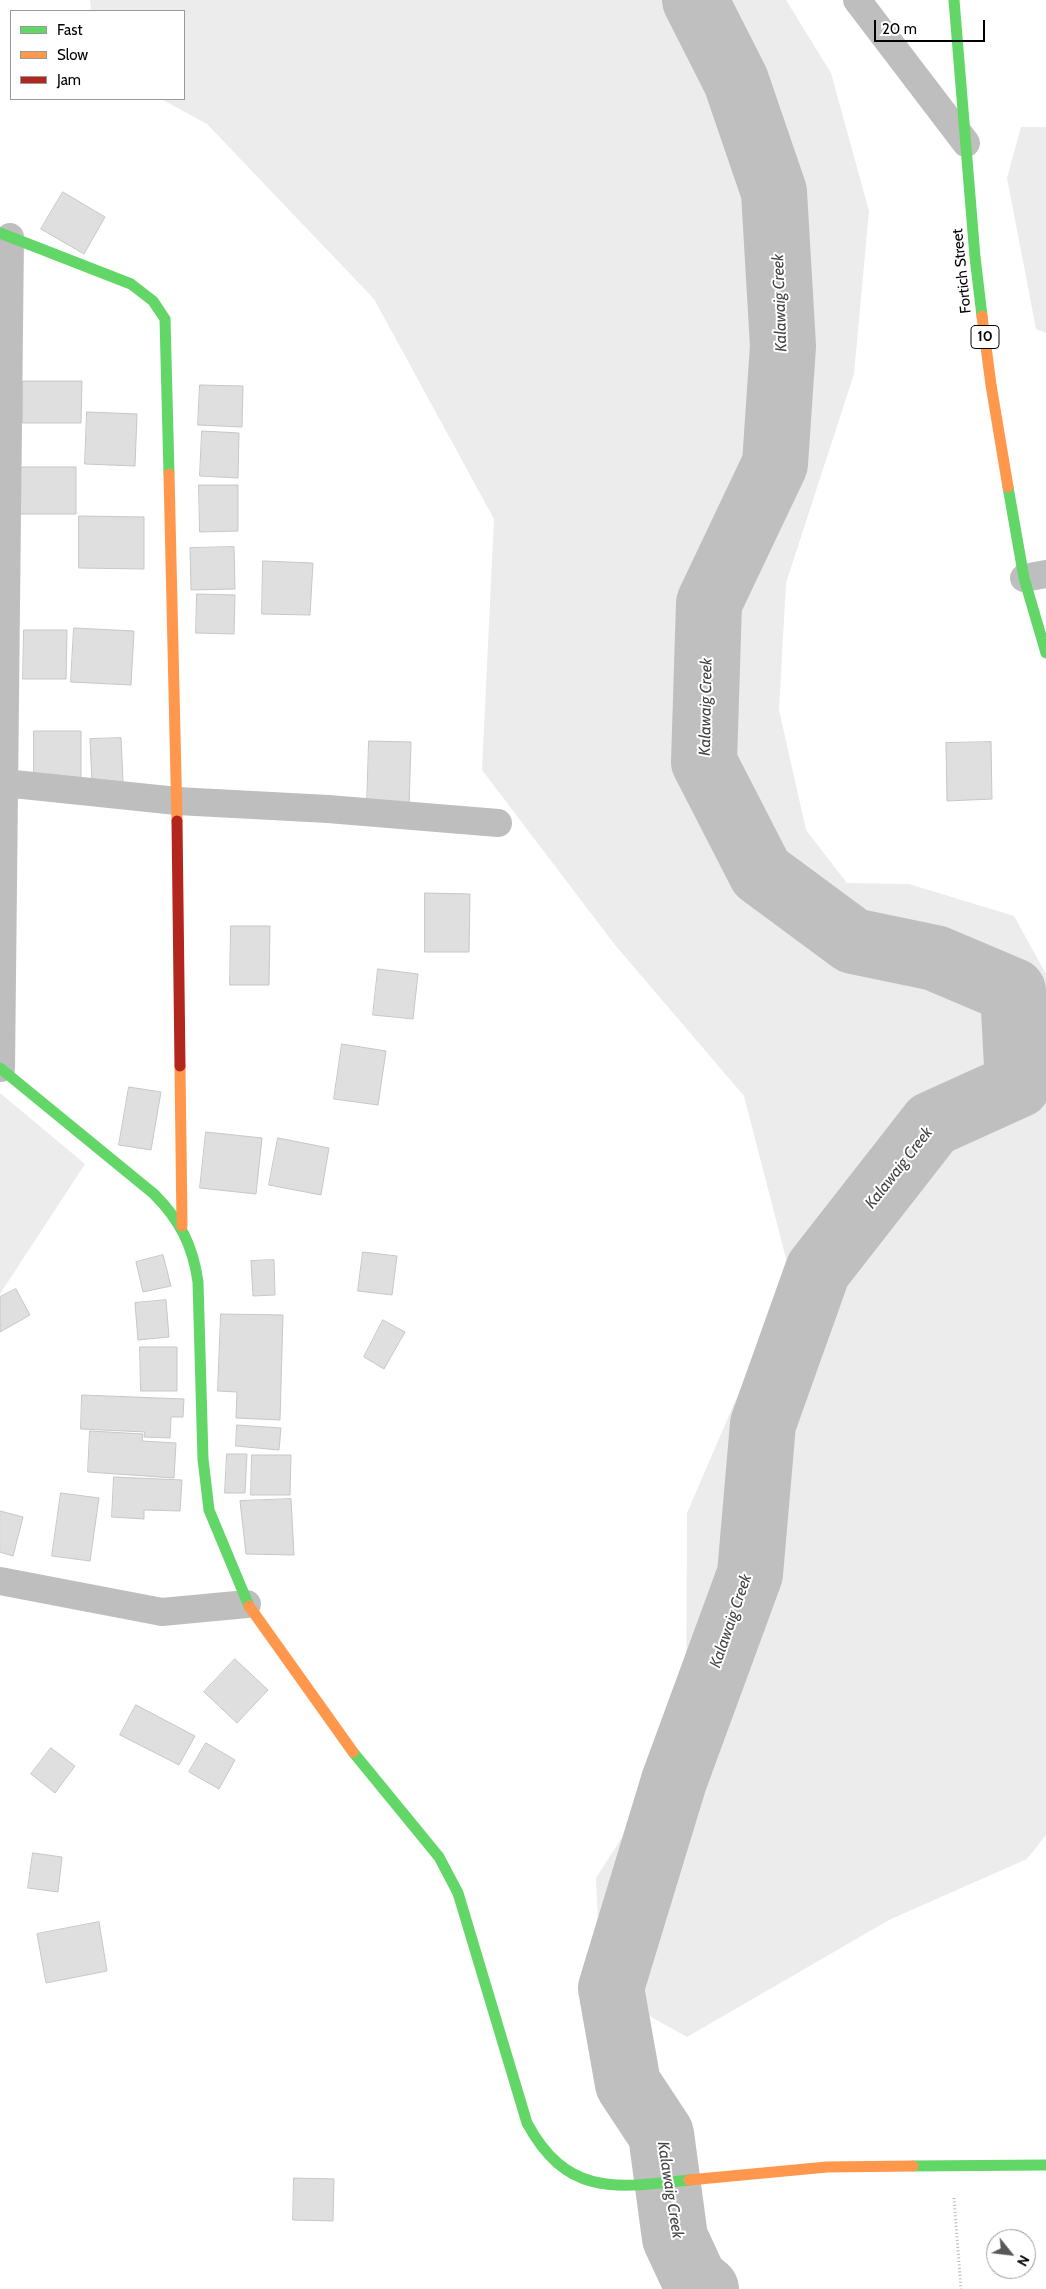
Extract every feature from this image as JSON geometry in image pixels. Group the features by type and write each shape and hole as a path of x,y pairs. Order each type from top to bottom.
{"main road":[{"name":"Fortich Street","path":"954,0 975,257 991,385 1035,576 1046,653"},
{"path":"5,235 131,284 153,301 165,319 176,802 182,1226"},
{"path":"0,1068 169,1207 190,1241 196,1259 198,1282 203,1459 209,1510 247,1604 337,1733 439,1857 458,1893 526,2123 537,2145 549,2159 566,2172 604,2184 625,2187 766,2171 827,2167 1046,2165"}],"street":[{"path":"857,0 966,143"},
{"path":"0,1068 4,783 5,235"},
{"path":"4,783 176,802 328,809 498,823"},
{"path":"0,1581 162,1612 247,1604"}],"path":[{"path":"952,2165 961,2289"}],"shaded area":[{"path":"90,0 786,0 831,73 869,211 854,374 786,583 779,710 806,830 847,883 909,884 1014,916 1046,974 1046,1835 1027,1859 889,1920 687,2037 601,1989 596,1878 686,1737 687,1513 790,1274 744,1096 615,945 482,770 494,519 374,299 207,124 163,100 185,100 185,10 91,10"},
{"path":"1021,127 1046,127 1046,333 1036,329 1007,178"},
{"path":"0,1093 85,1164 0,1294"}],"building":[{"path":"63,192 105,217 84,254 41,229"},
{"path":"23,381 82,381 81,423 23,423"},
{"path":"200,385 243,386 242,427 198,425"},
{"path":"87,412 137,414 135,466 85,464"},
{"path":"202,431 239,433 238,478 200,476"},
{"path":"15,467 76,467 76,514 14,514"},
{"path":"199,485 238,485 238,531 200,532"},
{"path":"79,516 144,517 144,569 79,568"},
{"path":"234,547 235,589 191,590 190,548"},
{"path":"263,561 313,563 310,615 262,614"},
{"path":"197,594 235,595 234,634 196,633"},
{"path":"74,628 134,631 131,685 71,682"},
{"path":"24,630 67,630 66,679 23,679"},
{"path":"34,731 81,731 81,779 34,779"},
{"path":"121,738 123,782 92,783 90,739"},
{"path":"369,741 411,742 409,808 367,807"},
{"path":"991,742 992,799 947,801 946,743"},
{"path":"425,893 470,894 469,952 425,952"},
{"path":"231,926 270,926 269,985 230,985"},
{"path":"378,969 418,974 413,1019 373,1015"},
{"path":"342,1044 386,1051 378,1105 334,1099"},
{"path":"129,1087 161,1092 151,1150 119,1145"},
{"path":"206,1132 262,1138 256,1194 200,1188"},
{"path":"278,1138 329,1148 321,1195 269,1185"},
{"path":"363,1252 397,1256 392,1295 358,1291"},
{"path":"163,1255 171,1286 143,1292 136,1262"},
{"path":"274,1260 275,1295 253,1296 251,1261"},
{"path":"16,1289 30,1315 0,1332 0,1297"},
{"path":"166,1300 169,1337 138,1340 135,1303"},
{"path":"221,1314 283,1315 280,1420 236,1418 237,1392 218,1391"},
{"path":"383,1320 405,1332 384,1369 364,1357"},
{"path":"140,1347 177,1347 177,1391 141,1391"},
{"path":"82,1395 184,1399 183,1417 171,1417 170,1438 144,1437 145,1432 81,1429"},
{"path":"237,1425 281,1428 279,1450 236,1446"},
{"path":"90,1431 143,1434 142,1441 176,1443 174,1478 88,1472"},
{"path":"227,1454 247,1454 245,1493 225,1493"},
{"path":"252,1455 291,1455 290,1495 251,1495"},
{"path":"114,1477 182,1480 180,1511 144,1510 144,1519 112,1517"},
{"path":"61,1493 99,1498 90,1561 52,1556"},
{"path":"291,1499 294,1555 246,1554 240,1501"},
{"path":"0,1511 23,1517 13,1556 0,1552"},
{"path":"235,1659 268,1690 237,1723 204,1692"},
{"path":"136,1705 195,1736 179,1765 120,1735"},
{"path":"206,1743 235,1760 219,1789 189,1772"},
{"path":"51,1748 75,1766 55,1793 31,1774"},
{"path":"33,1853 62,1857 58,1892 28,1888"},
{"path":"99,1922 107,1971 46,1983 37,1934"},
{"path":"294,2178 334,2179 333,2221 293,2220"}],"waterway":[{"name":"Kalawaig Creek","path":"695,0 736,81 774,192 783,346 775,464 709,603 704,762 761,873 853,941 935,958 1013,991 1018,1085 932,1124 818,1270 763,1424 750,1574 674,1781 611,1988 628,2084 661,2134 675,2238 694,2279 706,2289"}],"traffic: fast":[{"path":"954,0 975,257 982,316"},
{"path":"0,233 131,284 153,301 165,319 169,474"},
{"path":"1008,487 1024,578 1046,653"},
{"path":"0,1068 154,1194 171,1214 184,1234 193,1257 198,1282 203,1459 209,1510 249,1606"},
{"path":"353,1752 439,1857 458,1893 527,2123 542,2147 559,2164 577,2176 596,2182 616,2185 639,2185 689,2180"},
{"path":"913,2166 1046,2165"}],"traffic: slow":[{"path":"982,316 1008,487"},
{"path":"169,474 177,821"},
{"path":"180,1066 182,1226"},
{"path":"249,1606 353,1752"},
{"path":"689,2180 827,2167 913,2166"}],"traffic: jam":[{"path":"177,821 180,1066"}]}
